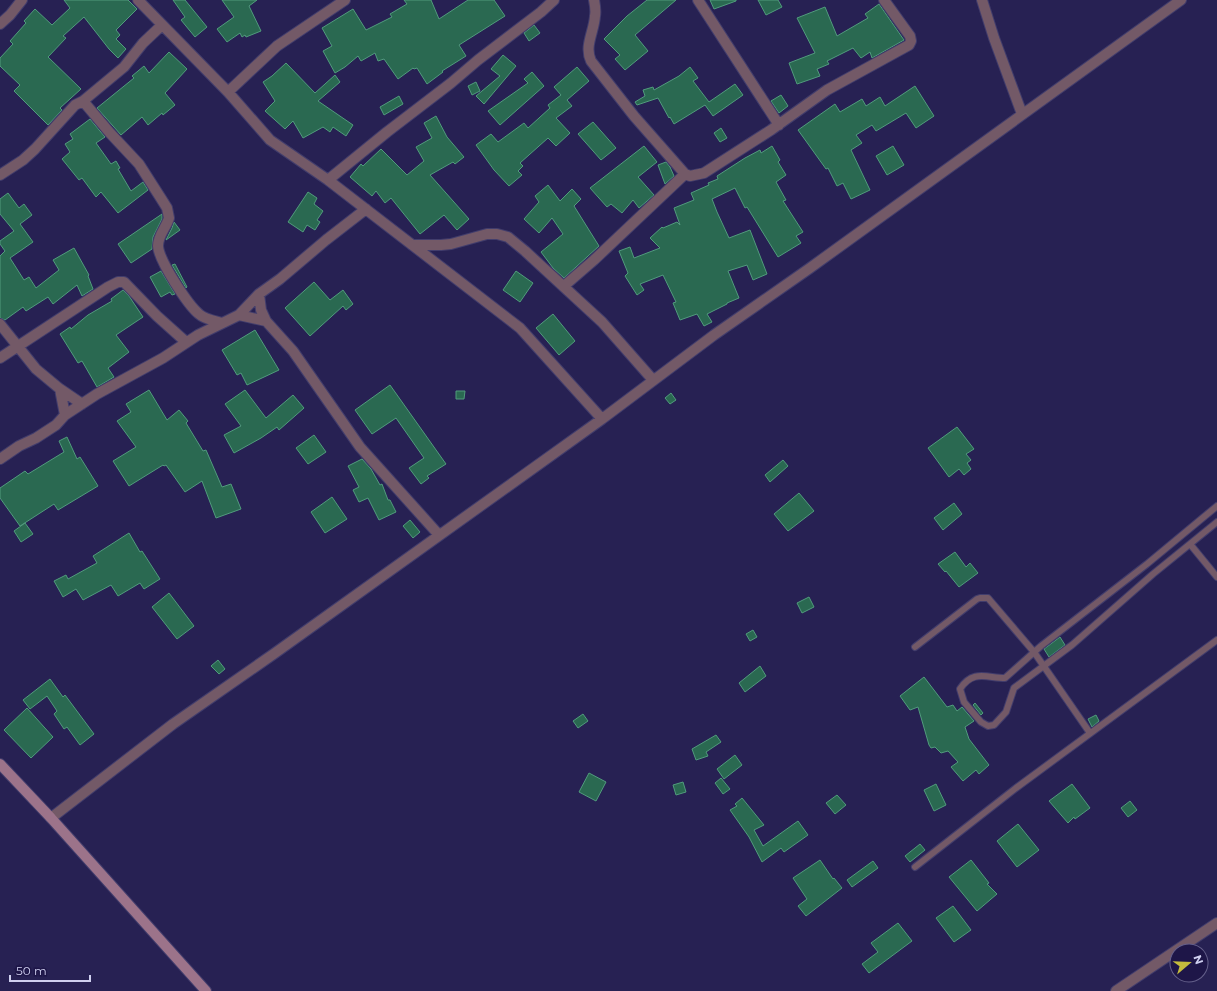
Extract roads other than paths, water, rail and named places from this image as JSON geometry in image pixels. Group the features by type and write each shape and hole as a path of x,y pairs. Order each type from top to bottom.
{"street":[{"path":"0,24 10,15 22,0"},
{"path":"228,92 277,46 345,0"},
{"path":"328,180 451,83 491,49 541,12 554,0"},
{"path":"594,0 595,17 588,45 589,56 634,116 685,174 690,176 704,173 779,125 827,90 909,45 911,41 910,36 884,0"},
{"path":"698,0 779,125"},
{"path":"982,0 994,38 1022,114"},
{"path":"51,818 172,724 275,653 602,419 653,380 1181,0"},
{"path":"143,1 162,25 228,92 270,140 328,180 520,328 602,419"},
{"path":"0,175 23,160 75,105 124,67 143,43 162,25"},
{"path":"83,100 110,133 139,164 167,208 169,218 159,238 159,252 179,289 200,315 222,323"},
{"path":"564,286 594,260 685,174"},
{"path":"0,459 18,446 36,438 56,425 65,415 105,389 163,358 198,334 239,315 259,294 280,279 366,209"},
{"path":"412,245 441,246 478,236 497,234 508,237 564,286 602,322 653,380"},
{"path":"0,358 108,287 118,282 124,282 157,316 186,342"},
{"path":"259,294 261,310 266,322 292,350 360,447 439,535"},
{"path":"198,334 200,315"},
{"path":"239,315 266,322"},
{"path":"0,324 36,369 60,389 82,404"},
{"path":"60,389 65,415"},
{"path":"0,764 51,818 206,991"},
{"path":"1116,991 1217,923"}],"lane":[{"path":"1217,506 1147,564 1034,652 1005,678 978,676 966,681 960,688 964,702 981,722 988,726 994,725 1006,712 1014,688 1072,646 1217,522"},
{"path":"1190,544 1217,577"},
{"path":"915,647 977,599 988,598 994,603 1034,652 1090,733"},
{"path":"915,867 1016,788 1217,640"}]}
